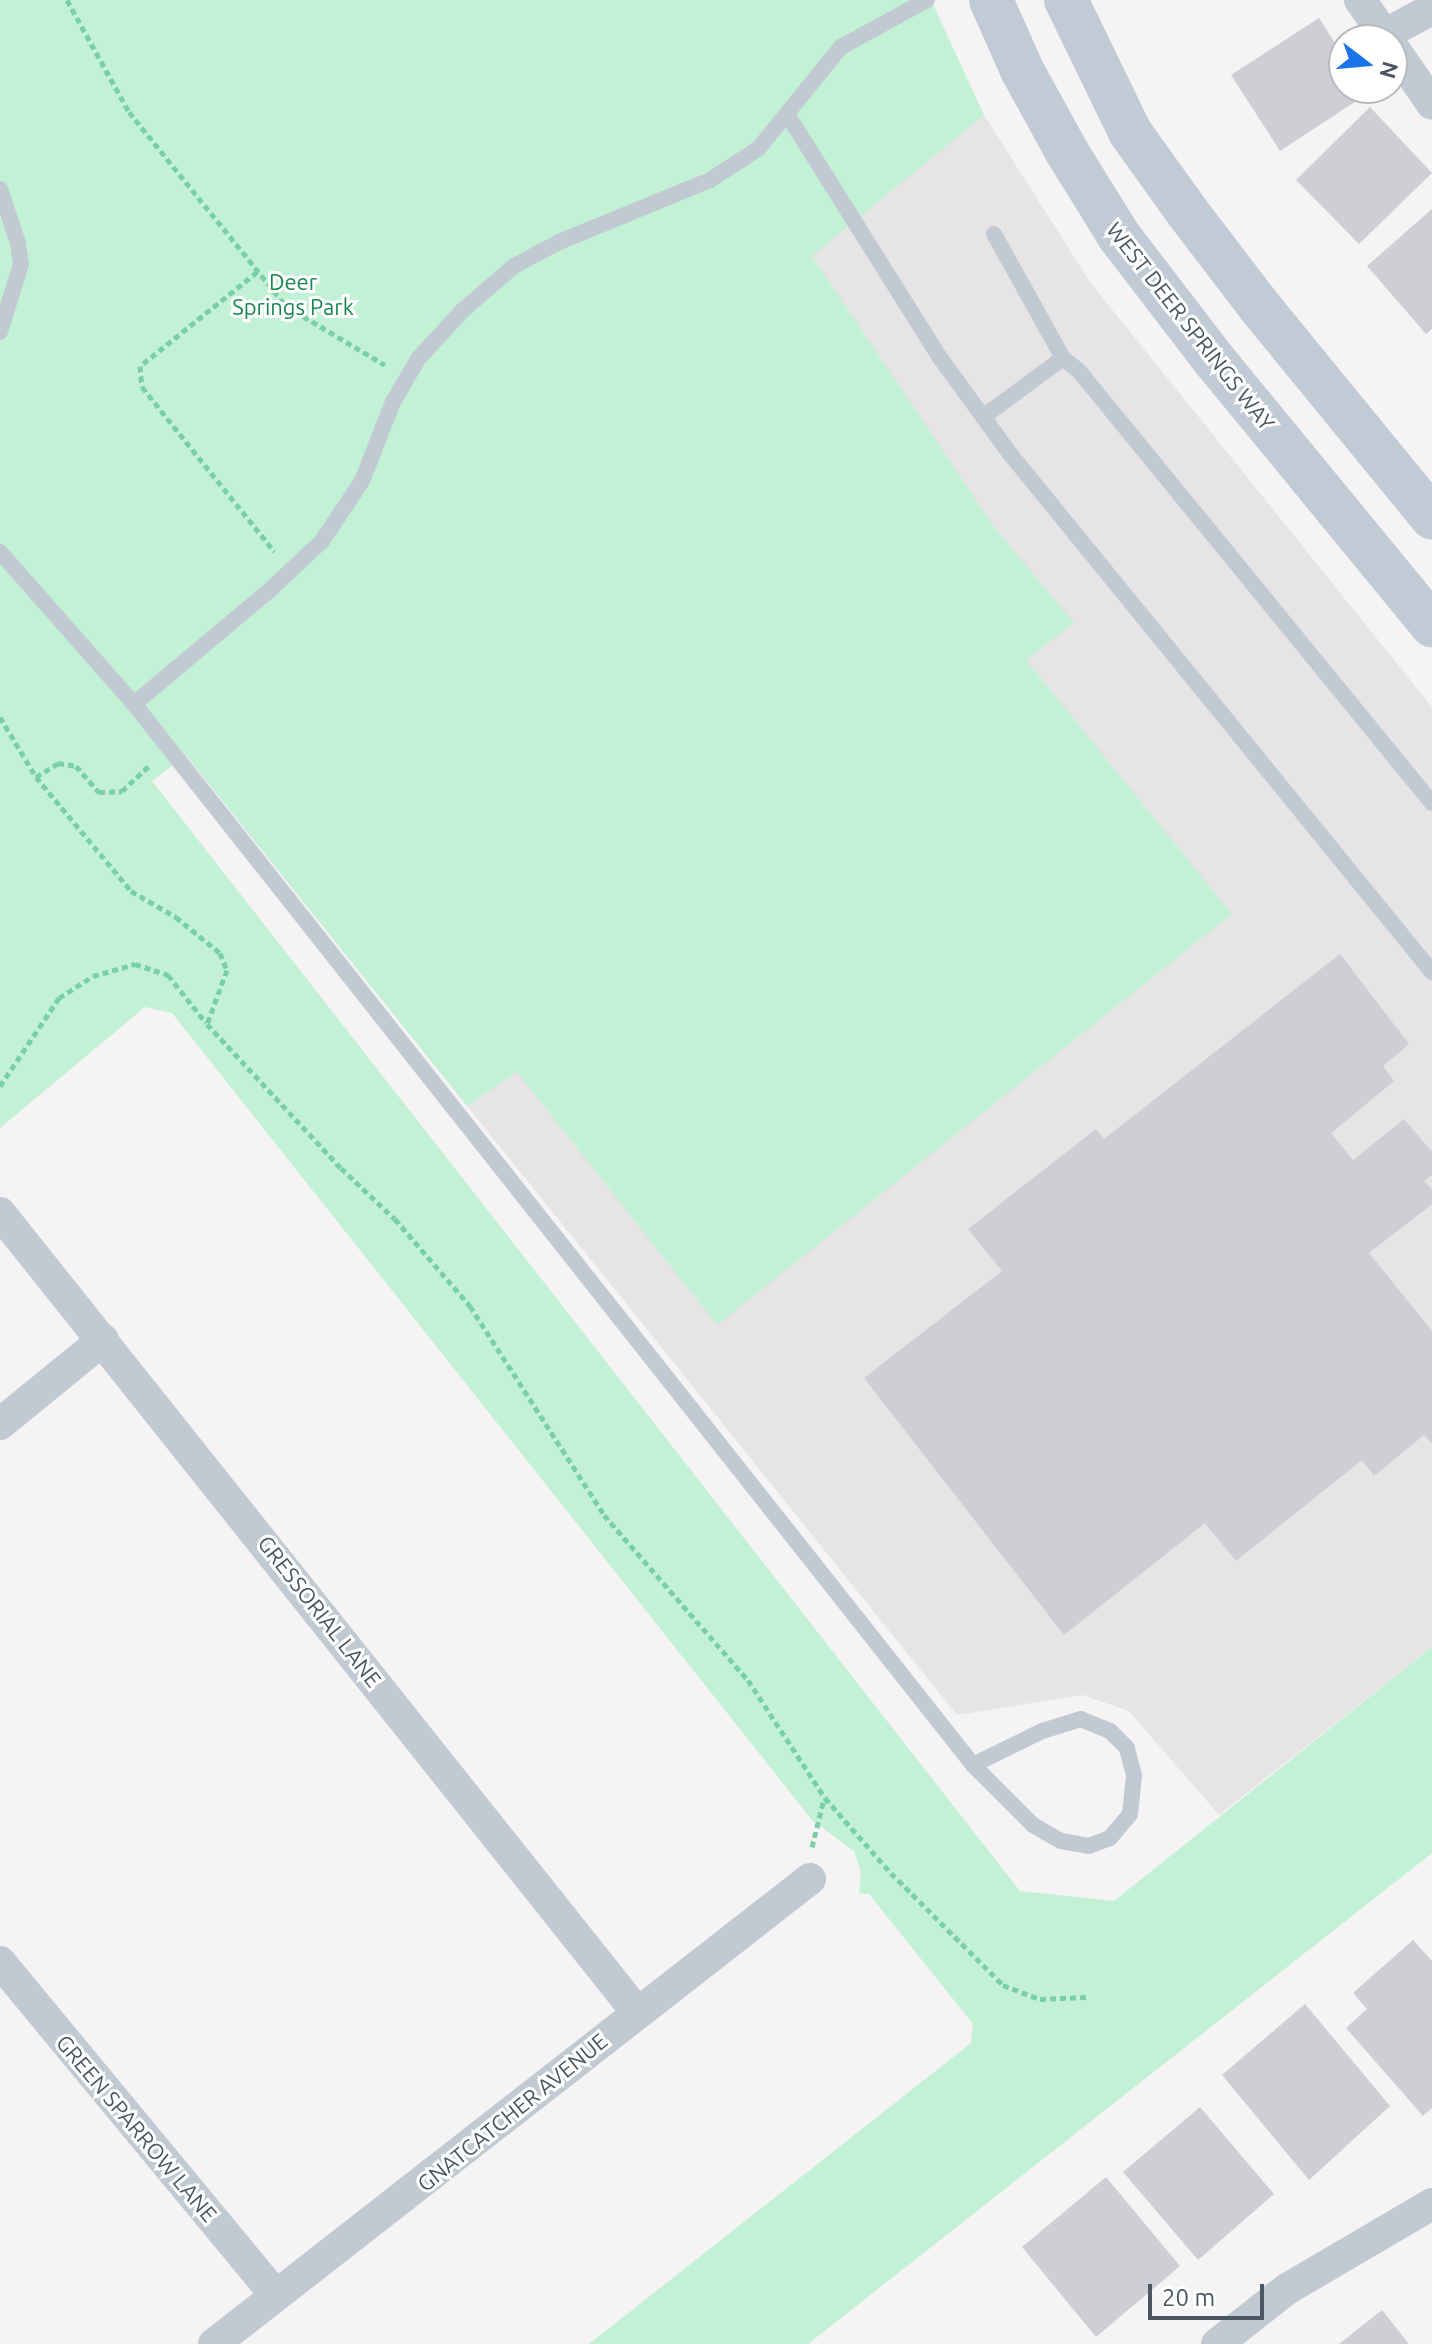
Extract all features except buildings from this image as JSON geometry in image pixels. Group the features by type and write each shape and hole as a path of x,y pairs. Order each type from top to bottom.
{"main road":[{"name":"WEST DEER SPRINGS WAY","path":"991,0 1022,70 1067,152 1119,236 1215,361 1432,625"},
{"path":"1066,0 1130,132 1259,306 1432,517"}],"street":[{"path":"1360,0 1377,24"},
{"path":"1408,26 1432,9"},
{"path":"1408,69 1432,104"},
{"name":"GRESSORIAL LANE","path":"0,1213 637,2012"},
{"path":"0,1424 103,1340"},
{"name":"GNATCATCHER AVENUE","path":"214,2344 275,2294 442,2170 637,2012 810,1879"},
{"name":"GREEN SPARROW LANE","path":"0,1962 275,2294"},
{"path":"1217,2344 1287,2289 1432,2204"}],"lane":[{"path":"134,704 322,541 362,481 393,402 418,359 463,310 514,266 559,242 710,180 758,149 841,47 927,0"},
{"path":"787,114 938,355 983,417 1432,972"},
{"path":"0,189 21,264 0,332"},
{"path":"994,234 1063,358 1079,371 1432,803"},
{"path":"983,417 1063,358"},
{"path":"0,552 134,704 973,1765 1033,1825 1061,1841 1089,1846 1110,1838 1130,1814 1134,1775 1127,1748 1110,1731 1081,1719 1042,1731 973,1765"}],"path":[{"path":"67,0 129,112 286,306 407,378"},
{"path":"257,272 140,366 142,387 290,570"},
{"path":"0,717 36,777 131,891 176,917 220,953 227,970 207,1024"},
{"path":"36,777 58,763 76,766 99,792 122,791 168,748"},
{"path":"0,1086 59,998 93,976 135,964 168,975 207,1024 341,1168 395,1219 470,1306 604,1515 748,1680 825,1798 891,1873 1003,1985 1040,1999 1086,1997"},
{"path":"810,1879 810,1853 825,1798"}],"shaded area":[{"path":"984,115 1090,282 1432,707 1432,1647 1219,1815 1129,1711 1082,1695 957,1715 185,755"}],"green space":[{"name":"Deer Springs Park","path":"0,0 931,0 984,115 812,256 995,528 1074,623 1026,660 1232,914 717,1325 517,1072 467,1106 186,755 152,781 1020,1891 1114,1901 1432,1647 1432,1853 808,2344 589,2344 971,2043 973,2024 869,1894 859,1893 861,1872 854,1851 812,1820 172,1013 145,1007 0,1128"}]}
